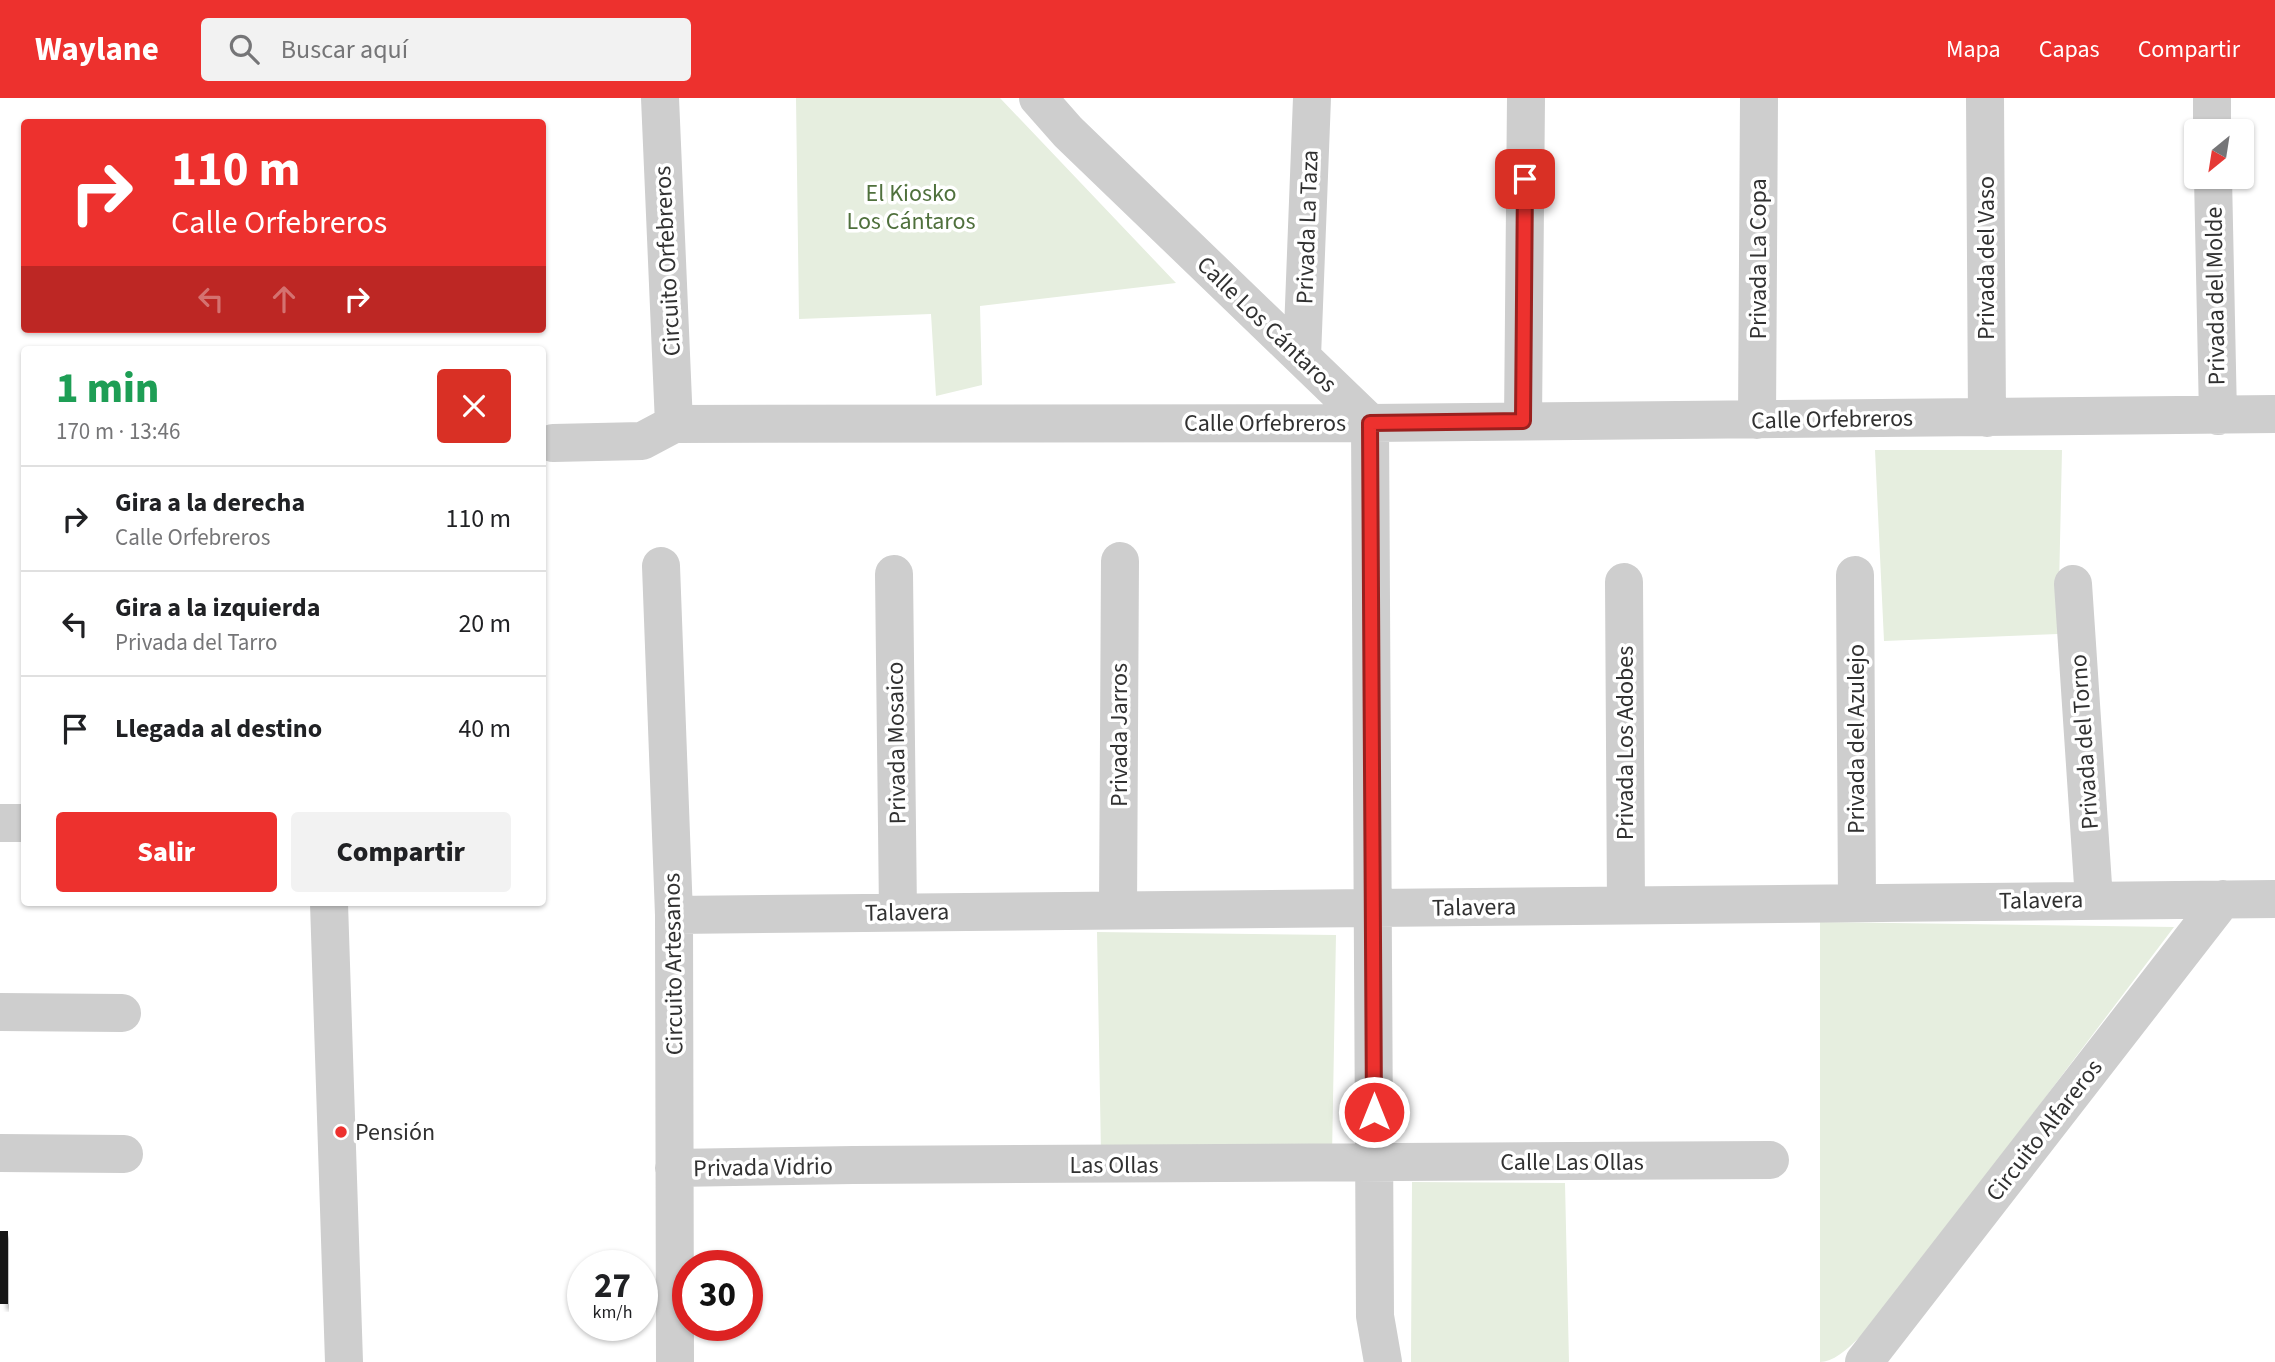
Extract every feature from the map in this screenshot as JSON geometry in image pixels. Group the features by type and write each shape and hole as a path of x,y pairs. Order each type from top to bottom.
{"street":[{"name":"Circuito Orfebreros","path":"660,98 674,425"},
{"name":"Calle Los Cántaros","path":"1038,98 1068,132 1370,423"},
{"name":"Privada La Taza","path":"1302,357 1312,98"},
{"path":"1523,421 1526,98"},
{"name":"Privada La Copa","path":"1757,420 1759,98"},
{"name":"Privada del Vaso","path":"1984,98 1987,418"},
{"path":"2212,98 2212,119"},
{"name":"Privada del Molde","path":"2213,189 2218,416"},
{"name":"Calle Orfebreros","path":"553,443 642,440 674,425 1370,423 2275,414"},
{"path":"1370,423 1375,1316 1383,1362"},
{"name":"Privada Jarros","path":"1118,910 1119,561"},
{"name":"Circuito Artesanos","path":"661,566 674,915 675,1362"},
{"name":"Privada Mosaico","path":"894,574 898,912"},
{"name":"Privada del Azulejo","path":"1855,575 1857,903"},
{"name":"Privada Los Adobes","path":"1624,582 1626,905"},
{"name":"Privada del Torno","path":"2073,584 2094,900"},
{"path":"0,823 21,823"},
{"name":"Circuito Alfareros","path":"1864,1362 2223,899"},
{"name":"Talavera","path":"674,915 2275,899"},
{"path":"329,906 344,1362"},
{"path":"0,1012 122,1013"},
{"path":"0,1153 124,1154"},
{"name":"Calle Las Ollas","path":"1375,1163 1770,1160"},
{"name":"Las Ollas","path":"853,1165 1375,1163"},
{"name":"Privada Vidrio","path":"674,1168 853,1165"},
{"path":"1361,1362 1375,1316"}],"green space":[{"name":"El Kiosko Los Cántaros","path":"796,98 1000,98 1176,283 980,306 982,385 936,396 931,314 799,319"},
{"path":"1875,450 2062,450 2058,634 1884,641"},
{"path":"1820,922 2174,927 1893,1299 1850,1347 1830,1360 1820,1362"},
{"path":"1097,932 1336,935 1332,1156 1101,1154"},
{"path":"1412,1182 1565,1183 1569,1362 1411,1362"}],"building":[{"path":"0,1231 8,1231 8,1304 0,1304"}],"place":[{"name":"Pensión","path":"341,1132"}],"route":[{"path":"1374,1112 1370,423 1523,421 1525,179"}]}
